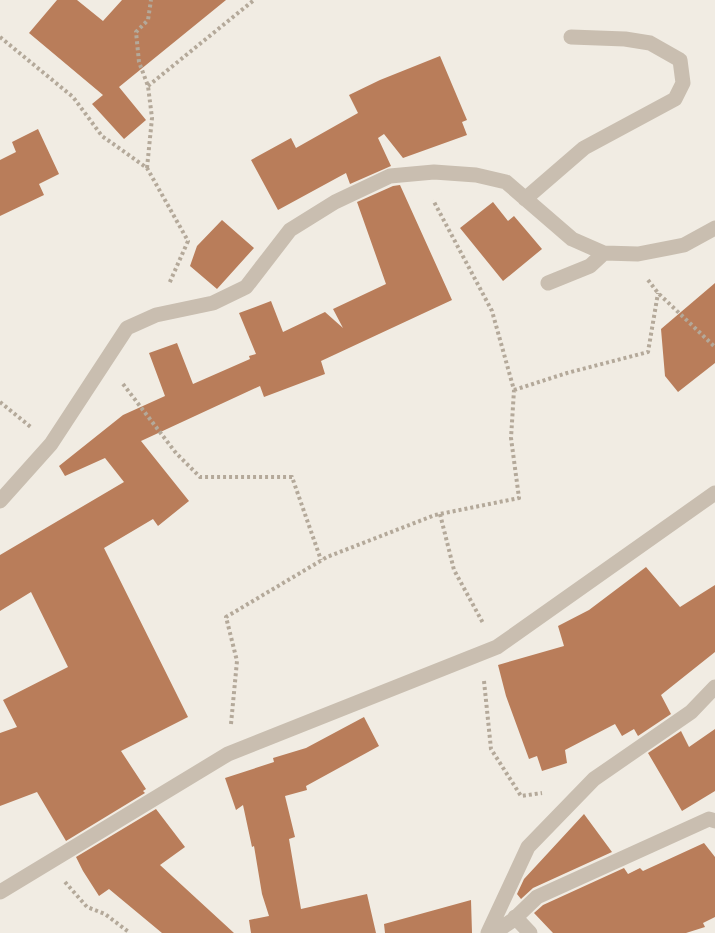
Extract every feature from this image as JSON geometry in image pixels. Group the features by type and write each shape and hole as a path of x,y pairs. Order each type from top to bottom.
{"street":[{"path":"525,199 584,148 675,99 683,83 680,60 650,43 625,39 570,37"},
{"path":"0,501 51,444 127,328 156,315 213,303 246,287 290,230 335,202 390,176 434,172 476,174 506,182 572,239 604,254 630,254 684,245 715,228"},
{"path":"548,283 590,266 604,254"},
{"path":"0,892 228,754 497,647 715,493"},
{"path":"488,933 528,847 594,779 691,712 715,687"},
{"path":"494,933 537,897 709,819 715,822"},
{"path":"515,917 530,933"}],"path":[{"path":"147,168 152,118 148,86 139,62 136,32 148,20 151,0"},
{"path":"148,86 254,0"},
{"path":"0,37 73,97 102,136 147,168 188,241 156,315"},
{"path":"228,754 237,661 226,617 321,560 440,514 519,498 511,438 514,390 492,312 432,197 416,173"},
{"path":"630,254 658,293 715,347"},
{"path":"514,390 567,373 648,352 658,293"},
{"path":"106,362 176,453 200,477 292,477 321,560"},
{"path":"0,402 51,444"},
{"path":"440,514 454,570 497,647"},
{"path":"478,655 486,691 491,749 521,796 543,793"},
{"path":"48,863 87,907 105,914 130,933"}],"building":[{"path":"57,0 77,0 103,21 122,0 226,0 119,87 146,120 124,139 92,104 103,95 29,33"},
{"path":"440,56 467,120 462,122 467,135 403,158 384,134 378,138 391,166 350,184 346,173 278,210 251,160 291,138 296,148 358,113 349,95"},
{"path":"38,129 59,174 39,184 44,195 0,216 0,160 16,152 12,142"},
{"path":"400,185 452,300 321,361 325,374 264,397 260,386 141,441 189,501 158,526 153,519 104,548 188,717 121,751 146,789 143,791 145,793 66,841 37,792 0,806 0,733 17,727 3,700 68,667 31,592 0,611 0,555 124,482 105,458 65,476 59,466 123,415 165,396 149,353 177,343 193,384 250,359 249,356 256,354 239,313 271,301 283,332 325,312 343,328 333,309 386,284 357,202"},
{"path":"493,202 508,221 514,216 542,249 503,281 460,228"},
{"path":"222,220 254,248 217,289 190,266 197,246"},
{"path":"715,283 715,363 678,392 665,376 661,329"},
{"path":"646,567 680,607 715,585 715,652 661,695 671,714 638,736 634,729 622,736 615,724 565,750 567,763 542,771 537,756 529,759 506,696 498,665 564,646 558,626 589,610"},
{"path":"364,717 379,746 306,786 307,790 285,796 295,837 289,839 301,909 367,894 376,933 251,933 249,920 269,916 243,805 236,810 225,778 274,762 273,758 306,748"},
{"path":"715,729 715,791 682,811 648,753 681,731 689,747"},
{"path":"156,809 185,847 160,865 234,933 162,933 109,889 99,896 83,871 76,857"},
{"path":"584,814 612,852 533,888 521,899 517,894 524,879"},
{"path":"704,843 715,857 715,917 703,923 705,927 686,933 553,933 534,913 543,905 624,868 628,874 640,868 643,871"},
{"path":"471,900 472,933 385,933 384,924"}]}
